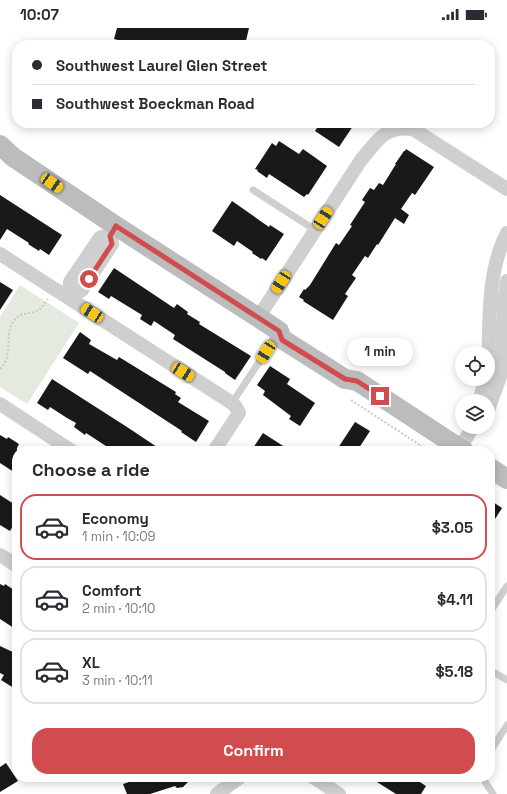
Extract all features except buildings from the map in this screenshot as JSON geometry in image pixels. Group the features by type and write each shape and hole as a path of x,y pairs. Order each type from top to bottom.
{"main road":[{"path":"4,153 113,231 278,330 282,340 345,379 357,381 455,446"},
{"path":"495,471 507,478"}],"street":[{"path":"258,318 361,160 381,137 392,128"},
{"path":"409,128 413,129 507,189"},
{"path":"69,298 70,282 99,239 113,231"},
{"path":"494,394 501,374 499,370 491,306 493,278 507,233"},
{"path":"0,254 235,408 216,446"},
{"path":"499,370 507,281"},
{"path":"0,404 64,446"},
{"path":"463,446 469,434"},
{"path":"0,555 12,563"},
{"path":"217,794 233,782"},
{"path":"321,782 339,794"}],"lane":[{"path":"253,190 315,230"},
{"path":"235,408 278,330"},
{"path":"495,604 507,586"},
{"path":"495,673 507,680"},
{"path":"495,744 507,725"},
{"path":"485,782 493,794"}],"path":[{"path":"0,369 4,365 7,358 10,332 14,320 18,316 40,309 54,288"},
{"path":"351,400 421,446"}],"shaded area":[{"path":"20,285 79,323 27,404 0,387 0,317"}],"route":[{"path":"89,279 112,244 110,236 116,226 279,331 282,340 345,379 357,381 380,396"}]}
